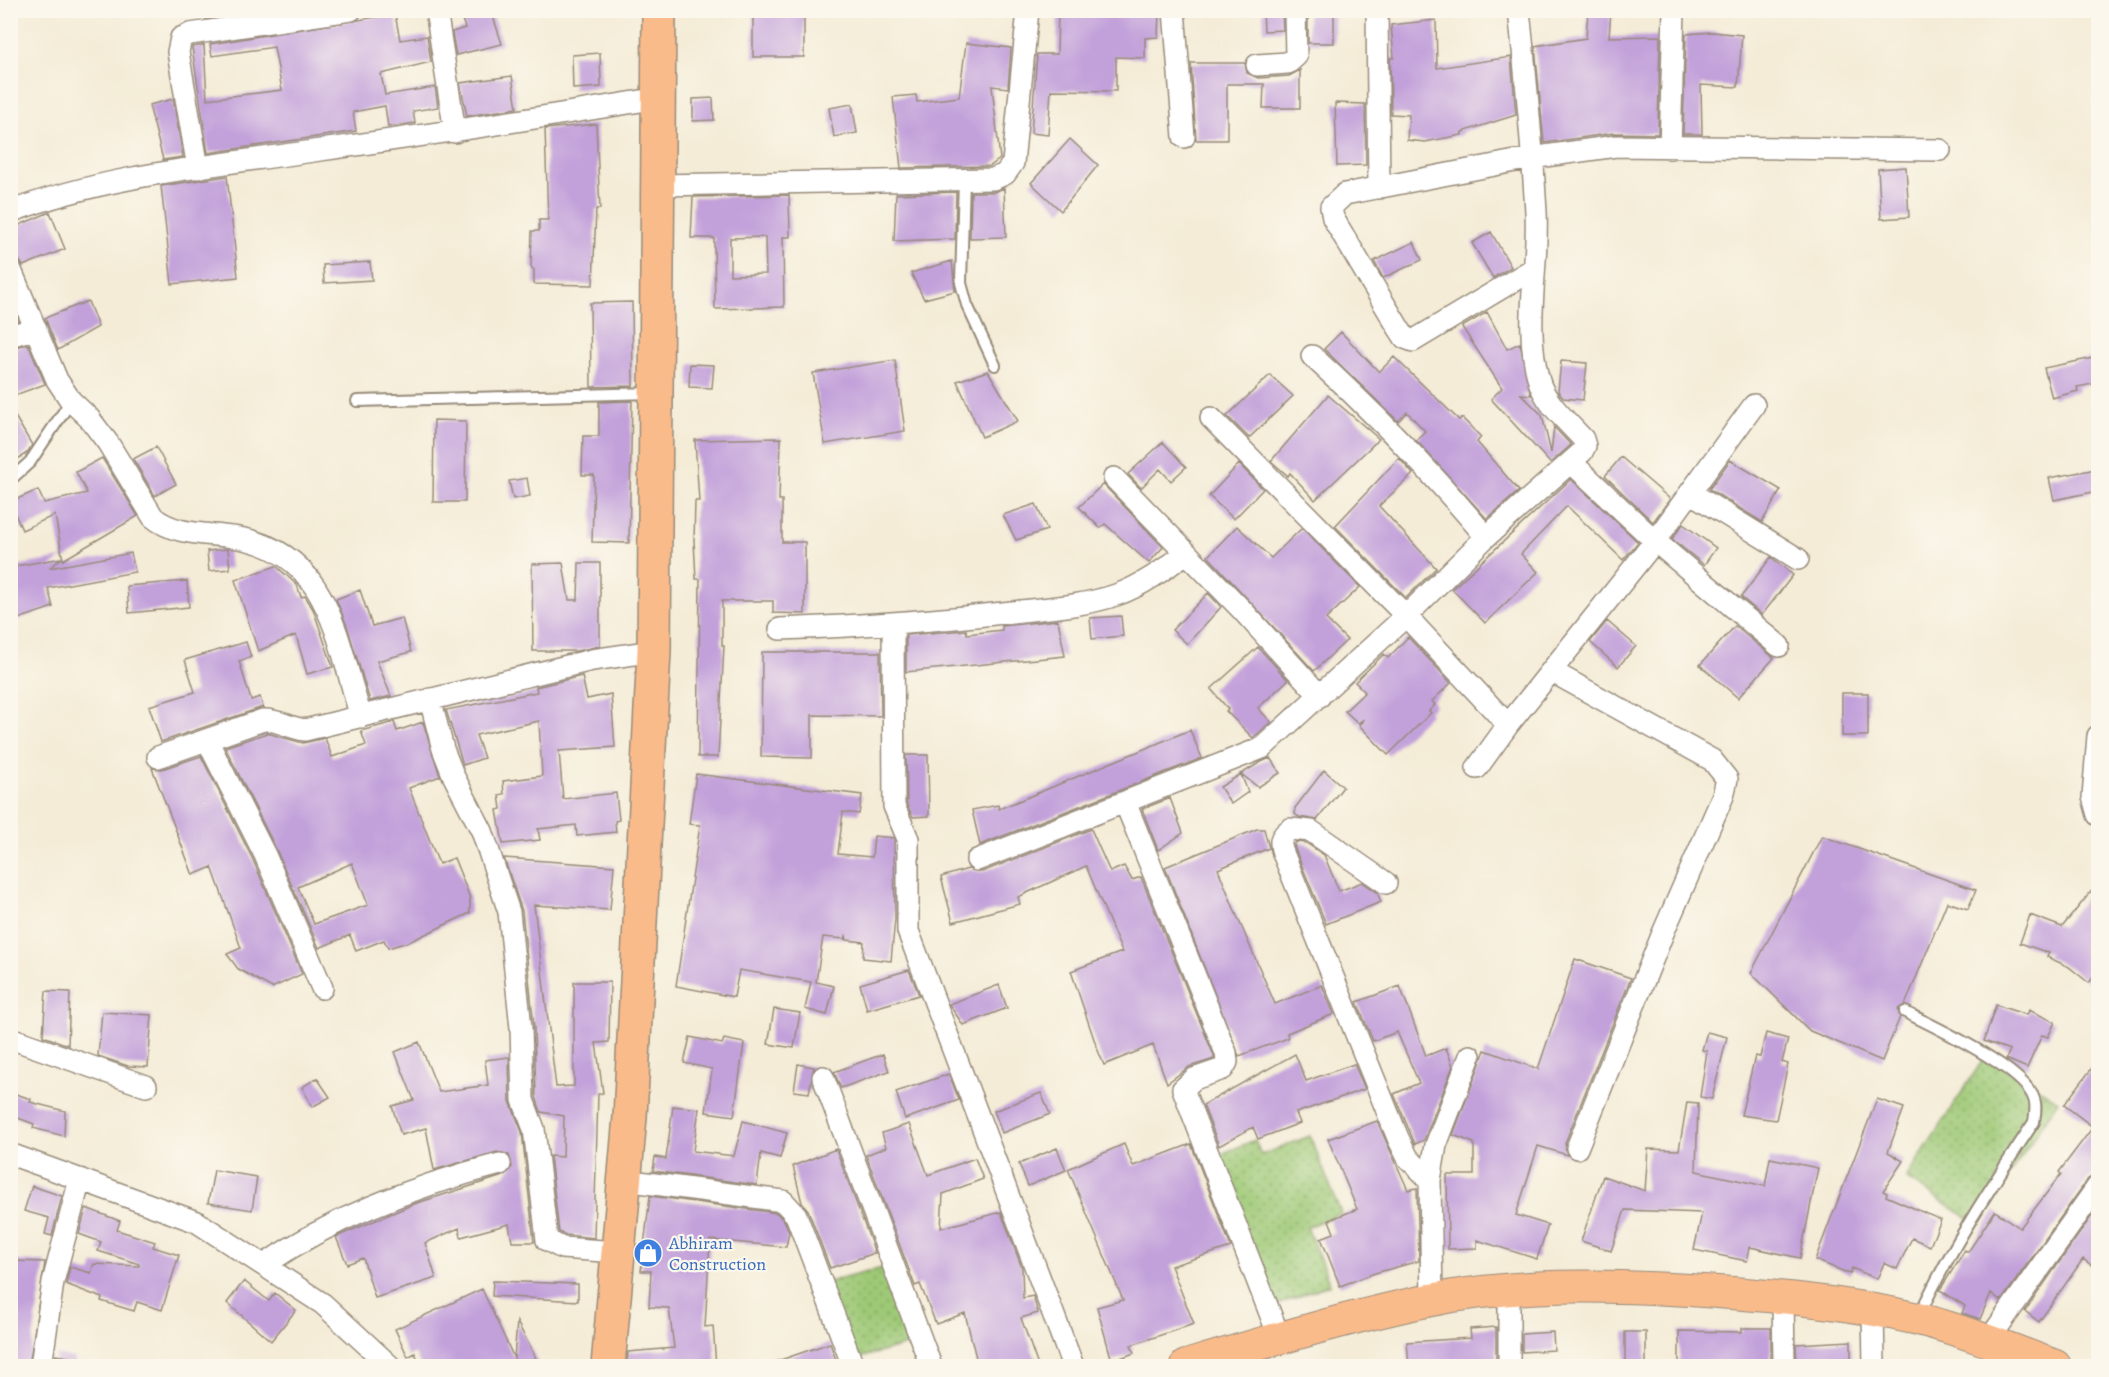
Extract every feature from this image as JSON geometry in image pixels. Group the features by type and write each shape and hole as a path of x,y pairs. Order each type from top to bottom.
{"highway":[{"path":"608,1366 624,1180 654,651 659,10"}],"main road":[{"path":"1186,1366 1432,1300 1509,1290 1613,1286 1784,1296 1918,1319 1988,1341 2025,1361 2055,1366"}],"street":[{"path":"198,168 178,52 181,38 190,34 351,10"},
{"path":"436,10 455,132"},
{"path":"658,185 993,179 1005,174 1013,163 1028,10"},
{"path":"1174,10 1184,137"},
{"path":"1257,65 1288,63 1296,56 1295,10"},
{"path":"1377,10 1379,188"},
{"path":"977,860 1262,748 1586,446 1583,439 1546,397 1539,382 1533,328 1536,213 1519,10"},
{"path":"1670,148 1674,10"},
{"path":"10,212 103,184 198,168 455,132 659,98"},
{"path":"1533,269 1422,338 1413,341 1405,338 1333,218 1331,207 1345,194 1531,158 1616,146 1940,150"},
{"path":"10,268 57,380 71,401 89,418 108,443 153,517 164,526 267,545 291,557 312,579 324,599 361,717"},
{"path":"10,336 36,328"},
{"path":"1312,356 1390,428 1442,484 1486,537"},
{"path":"1478,768 1508,725 1655,541 1754,405"},
{"path":"1211,418 1406,616 1508,725"},
{"path":"1571,462 1655,541 1779,646"},
{"path":"1114,478 1320,696"},
{"path":"1691,493 1798,559"},
{"path":"780,629 893,624 1032,610 1115,595 1159,573 1186,553"},
{"path":"893,624 894,806 908,839 908,931 1072,1366"},
{"path":"158,757 262,720 272,719 294,729 305,730 592,660 654,651"},
{"path":"1551,671 1712,760 1727,779 1723,796 1663,933 1577,1148"},
{"path":"430,699 443,749 482,831 509,912 521,1028 523,1100 534,1129 547,1240 562,1248 617,1252"},
{"path":"2098,736 2093,797 2098,815"},
{"path":"207,740 265,855 322,988"},
{"path":"1125,802 1226,1053 1227,1062 1223,1070 1194,1079 1183,1089 1280,1339"},
{"path":"1386,883 1311,831 1290,829 1282,835 1279,842 1398,1138 1415,1168 1430,1180"},
{"path":"10,1038 146,1086"},
{"path":"1432,1300 1430,1180 1436,1145 1470,1056"},
{"path":"823,1077 931,1366"},
{"path":"10,1154 197,1222 323,1304 390,1366"},
{"path":"264,1265 313,1234 380,1203 462,1173 500,1164"},
{"path":"40,1366 53,1282 80,1179"},
{"path":"624,1180 783,1201 796,1215 853,1366"},
{"path":"1988,1341 2098,1186"},
{"path":"1509,1290 1509,1366"},
{"path":"1784,1296 1784,1366"},
{"path":"1873,1311 1874,1366"}],"lane":[{"path":"964,179 961,283 967,306 995,365"},
{"path":"357,401 657,392"},
{"path":"10,480 30,462 71,401"},
{"path":"1905,1012 1978,1048 2023,1084 2034,1097 2036,1110 2034,1122 1972,1215 1941,1270 1918,1319"}],"green space":[{"path":"1986,1055 2058,1101 1977,1224 1906,1178"},
{"path":"1310,1136 1341,1213 1307,1227 1330,1284 1275,1306 1216,1156 1255,1140 1261,1155"},
{"path":"887,1267 911,1344 848,1361 820,1284"}],"building":[{"path":"205,10 261,10 206,19"},
{"path":"459,10 491,10 502,44 456,55 452,32 465,28"},
{"path":"753,10 804,10 804,57 753,57"},
{"path":"1058,10 1159,10 1158,37 1145,38 1145,58 1116,57 1116,91 1051,90 1048,135 1031,133 1037,54 1057,54"},
{"path":"1263,10 1282,10 1283,30 1264,31"},
{"path":"1308,10 1334,10 1334,43 1308,43"},
{"path":"1588,10 1611,10 1609,37 1660,36 1658,134 1614,133 1544,143 1535,46 1586,38"},
{"path":"395,14 400,40 427,36 431,62 381,74 385,95 435,87 438,107 413,111 415,123 388,127 385,106 353,112 356,131 208,153 192,47 204,45 207,99 282,90 274,47 212,56 210,44"},
{"path":"1436,20 1437,68 1511,57 1516,115 1462,132 1462,135 1425,142 1407,140 1409,115 1391,114 1390,58 1394,58 1391,25"},
{"path":"1713,32 1742,35 1738,87 1701,85 1702,134 1683,134 1686,34"},
{"path":"966,43 1011,48 1008,88 992,86 1000,159 990,166 901,168 893,97 916,95 917,102 959,97"},
{"path":"600,53 601,87 573,89 572,55"},
{"path":"1191,63 1245,63 1247,73 1258,78 1289,76 1300,70 1300,108 1263,108 1264,84 1227,84 1227,140 1196,140"},
{"path":"512,76 517,108 467,116 460,83"},
{"path":"713,98 714,120 693,121 693,99"},
{"path":"173,99 183,157 163,160 149,105"},
{"path":"1335,103 1365,104 1366,165 1337,166"},
{"path":"852,104 857,133 834,137 829,108"},
{"path":"596,124 600,209 596,209 593,285 534,284 534,270 531,267 532,231 539,231 539,220 548,220 545,129"},
{"path":"1070,139 1098,165 1061,211 1031,183"},
{"path":"1906,167 1909,217 1881,219 1878,169"},
{"path":"227,176 238,277 172,284 161,186"},
{"path":"1004,188 1006,237 970,238 971,192 994,192"},
{"path":"956,192 955,239 894,241 896,194"},
{"path":"789,195 790,237 783,237 784,307 715,309 714,238 691,238 693,197","holes":["765,237 766,274 730,275 730,238"]},
{"path":"50,212 65,249 23,266 18,258 10,255 10,229"},
{"path":"1491,232 1511,267 1493,278 1472,243"},
{"path":"1414,242 1422,260 1383,278 1374,261"},
{"path":"952,261 955,291 924,299 911,273"},
{"path":"370,262 372,280 324,283 323,265"},
{"path":"88,301 98,327 58,350 45,318"},
{"path":"10,302 18,320 10,322"},
{"path":"632,302 633,386 591,387 590,303"},
{"path":"1487,312 1507,349 1520,343 1531,395 1521,394 1542,415 1551,453 1554,427 1571,445 1550,463 1491,399 1502,388 1462,327"},
{"path":"1341,332 1379,372 1394,357 1459,420 1462,418 1481,437 1477,442 1519,491 1487,519 1416,440 1425,431 1407,412 1398,421 1324,349"},
{"path":"28,344 45,384 10,397 10,348"},
{"path":"2098,357 2098,383 2077,387 2078,391 2052,398 2044,368"},
{"path":"895,360 905,431 825,444 813,373"},
{"path":"1561,361 1587,363 1583,400 1563,398 1558,391"},
{"path":"690,364 714,365 712,388 689,387"},
{"path":"988,371 1018,421 982,437 957,381"},
{"path":"1270,375 1293,396 1249,438 1227,416"},
{"path":"1328,395 1379,439 1315,500 1290,473 1288,476 1271,461"},
{"path":"632,401 629,543 592,542 594,475 582,475 583,436 599,436 599,402"},
{"path":"10,408 32,445 27,453 10,464"},
{"path":"434,420 466,421 465,502 433,502"},
{"path":"781,438 779,500 782,500 782,542 805,542 805,614 773,613 773,601 722,601 722,646 724,646 718,757 698,757 700,579 696,579 694,541 695,501 699,501 695,440"},
{"path":"1163,442 1186,467 1171,481 1160,469 1141,488 1128,474"},
{"path":"156,447 176,484 155,496 133,459"},
{"path":"1621,457 1670,499 1653,522 1605,476"},
{"path":"102,458 138,516 63,560 55,515 22,530 10,502 38,490 44,503 87,493 76,472"},
{"path":"1399,458 1413,474 1379,506 1436,568 1406,598 1335,526"},
{"path":"1730,460 1781,490 1762,522 1709,489"},
{"path":"1239,464 1263,489 1234,519 1209,496"},
{"path":"2096,469 2098,491 2054,500 2049,478"},
{"path":"527,478 530,496 513,499 509,481"},
{"path":"1571,479 1638,542 1623,560 1567,506 1521,554 1538,572 1485,623 1452,589"},
{"path":"1103,484 1163,547 1149,563 1105,524 1100,528 1079,507"},
{"path":"1036,504 1047,530 1016,540 1003,515"},
{"path":"1683,524 1716,548 1704,565 1672,539"},
{"path":"1237,526 1271,558 1302,528 1360,587 1326,619 1347,640 1314,671 1208,556"},
{"path":"228,549 230,569 209,571 207,551"},
{"path":"131,553 135,572 48,588 53,607 10,622 10,567 62,558 49,568"},
{"path":"1771,557 1793,575 1762,615 1741,597"},
{"path":"563,563 569,600 578,600 579,563 600,563 600,646 577,651 533,651 532,564"},
{"path":"276,566 297,585 301,597 305,596 313,609 333,667 307,674 296,635 258,651 235,580"},
{"path":"187,581 189,607 129,613 127,586"},
{"path":"360,590 372,626 402,618 411,652 377,661 391,696 370,701 347,626 336,599"},
{"path":"1208,593 1221,607 1187,644 1172,630"},
{"path":"1121,616 1123,636 1092,639 1090,618"},
{"path":"1058,620 1065,656 906,672 906,635 966,630 967,634 1002,630 1002,626"},
{"path":"1607,621 1636,646 1618,667 1590,642"},
{"path":"1735,626 1774,658 1738,698 1700,665"},
{"path":"1408,637 1451,683 1432,701 1435,705 1429,711 1431,713 1388,755 1359,725 1364,719 1358,723 1345,711 1365,692 1355,682 1384,654 1388,658"},
{"path":"246,642 251,657 239,661 251,700 260,697 263,707 161,742 149,706 195,692 185,660"},
{"path":"1258,647 1288,680 1258,708 1271,722 1253,738 1226,711 1228,709 1211,689"},
{"path":"762,652 880,652 881,716 812,715 812,758 761,757"},
{"path":"582,676 587,699 611,694 615,747 559,751 563,799 616,793 619,820 615,821 616,832 577,836 576,825 538,829 540,840 503,844 497,810 501,809 499,795 504,794 503,781 542,776 539,721 476,735 484,758 463,765 446,710 537,692 536,687"},
{"path":"1842,693 1868,693 1868,736 1842,736"},
{"path":"394,722 397,731 423,722 440,776 409,788 439,864 454,858 470,898 470,913 411,941 388,948 384,940 356,951 350,935 319,948 276,849 225,747 267,733 303,743 325,738 332,757 366,745 361,731","holes":["352,863 368,905 314,924 298,887"]},
{"path":"1190,730 1202,758 980,845 972,810 998,805 999,809"},
{"path":"906,755 928,755 929,816 913,817 907,805"},
{"path":"201,756 253,860 302,974 272,988 238,969 227,954 241,948 212,867 193,875 152,768 162,769"},
{"path":"1270,758 1280,773 1258,787 1241,774"},
{"path":"1324,770 1343,787 1317,820 1299,817 1295,814 1295,808"},
{"path":"696,774 862,795 859,814 843,812 838,854 872,857 874,836 894,838 895,919 891,961 863,958 864,942 847,940 846,936 845,939 823,937 816,982 834,986 827,1015 805,1009 811,982 739,970 734,997 676,986 700,825 689,824"},
{"path":"1241,774 1248,792 1231,804 1220,787"},
{"path":"1170,798 1183,833 1158,850 1142,809"},
{"path":"1091,829 1110,872 1124,866 1132,880 1141,877 1214,1056 1214,1059 1189,1067 1167,1083 1153,1045 1104,1065 1097,1048 1071,971 1122,952 1086,866 1018,897 1020,904 953,922 941,877 968,869 982,872"},
{"path":"1257,829 1264,829 1269,848 1218,869 1237,916 1275,1004 1322,985 1334,1014 1287,1033 1288,1038 1239,1056 1165,867"},
{"path":"1822,836 1976,890 1968,909 1947,902 1905,1005 1898,1009 1900,1017 1882,1061 1810,1031 1751,973"},
{"path":"1296,842 1306,843 1324,855 1339,891 1362,882 1377,892 1381,902 1326,924 1295,849"},
{"path":"504,858 614,866 610,910 534,905 556,1087 574,1086 574,982 610,982 609,1042 596,1043 603,1093 598,1094 594,1238 559,1232 550,1156 563,1157 564,1116 541,1112 536,1097 534,1027 522,911"},
{"path":"2098,883 2098,971 2089,983 2069,967 2047,957 2049,953 2020,943 2030,915 2062,927"},
{"path":"1575,959 1631,978 1565,1143 1567,1155 1538,1146 1516,1215 1548,1225 1537,1259 1477,1240 1477,1248 1448,1249 1447,1175 1474,1175 1474,1143 1453,1135 1485,1050 1538,1069"},
{"path":"909,970 919,995 867,1010 860,984"},
{"path":"999,985 1007,1008 963,1025 949,1004"},
{"path":"1400,986 1426,1056 1446,1048 1453,1066 1424,1140 1415,1144 1394,1094 1419,1083 1397,1032 1373,1041 1357,1002"},
{"path":"46,991 70,992 68,1045 43,1036"},
{"path":"1996,1005 2027,1015 2029,1010 2055,1022 2048,1037 2042,1035 2027,1068 2006,1059 2010,1050 1984,1041"},
{"path":"774,1009 800,1013 794,1048 768,1044"},
{"path":"102,1012 152,1015 148,1067 128,1066 98,1056"},
{"path":"1707,1032 1727,1037 1712,1099 1700,1097 1707,1051 1702,1050"},
{"path":"1766,1033 1788,1039 1782,1062 1788,1064 1776,1120 1741,1115 1755,1056 1760,1057"},
{"path":"690,1037 722,1044 724,1039 744,1043 734,1116 706,1112 712,1069 684,1063"},
{"path":"419,1042 439,1092 488,1085 485,1060 509,1057 510,1101 522,1132 534,1242 512,1242 509,1224 461,1237 459,1228 425,1243 436,1278 375,1298 363,1258 347,1264 336,1237 414,1204 503,1176 512,1167 509,1155 497,1152 434,1170 426,1128 401,1135 392,1106 414,1100 395,1052"},
{"path":"883,1054 889,1071 841,1088 834,1072"},
{"path":"1295,1054 1306,1081 1354,1064 1365,1089 1296,1113 1300,1123 1258,1139 1253,1127 1219,1146 1203,1105"},
{"path":"2098,1060 2098,1173 2088,1179 2001,1301 1991,1293 1980,1319 1962,1313 1965,1306 1940,1290 1965,1250 1968,1252 1995,1211 2020,1228 2061,1174 2059,1172 2093,1127 2064,1105"},
{"path":"798,1064 814,1067 809,1093 794,1091"},
{"path":"949,1074 959,1100 905,1119 896,1092"},
{"path":"317,1078 330,1097 312,1107 302,1087"},
{"path":"10,1092 31,1099 30,1102 65,1111 64,1136 33,1128 34,1124 10,1115"},
{"path":"1041,1093 1050,1114 1002,1133 994,1111"},
{"path":"1877,1099 1904,1108 1888,1152 1903,1161 1883,1191 1887,1193 1886,1196 1941,1220 1930,1246 1912,1238 1897,1269 1884,1263 1877,1279 1852,1268 1850,1274 1815,1260"},
{"path":"1687,1102 1698,1103 1696,1171 1765,1186 1770,1158 1818,1168 1800,1258 1750,1247 1747,1261 1694,1250 1702,1213 1625,1210 1611,1251 1581,1241 1603,1176 1645,1191 1648,1149 1679,1150"},
{"path":"673,1106 699,1109 693,1151 734,1156 743,1121 787,1133 780,1158 761,1153 757,1185 653,1171 655,1157 666,1159"},
{"path":"1377,1121 1408,1190 1417,1188 1419,1261 1375,1273 1340,1286 1321,1238 1334,1233 1329,1220 1357,1209 1328,1139"},
{"path":"909,1124 928,1175 975,1158 983,1179 943,1194 941,1228 1001,1212 1022,1268 1023,1298 1033,1296 1038,1313 1021,1318 1038,1366 978,1366 965,1313 936,1324 920,1284 915,1286 866,1155 886,1147 882,1133"},
{"path":"1124,1144 1133,1166 1191,1144 1231,1247 1171,1266 1194,1324 1131,1345 1134,1353 1112,1361 1097,1307 1123,1300 1068,1169"},
{"path":"1057,1148 1066,1170 1028,1186 1019,1164"},
{"path":"836,1149 875,1253 830,1268 808,1210 802,1203 793,1166"},
{"path":"214,1170 257,1177 252,1210 208,1203"},
{"path":"32,1186 62,1196 52,1236 45,1234 49,1218 24,1211"},
{"path":"650,1196 777,1213 785,1222 789,1232 786,1247 710,1240 705,1327 713,1326 716,1366 627,1366 628,1352 674,1348 669,1308 649,1307 651,1271 641,1271"},
{"path":"2098,1207 2098,1270 2083,1259 2039,1322 2025,1311"},
{"path":"86,1208 120,1221 117,1230 155,1242 153,1247 179,1255 162,1310 137,1302 134,1311 101,1301 102,1298 66,1284 70,1267 91,1273 94,1264 139,1266 139,1264 98,1251 101,1242 79,1234"},
{"path":"14,1261 45,1262 29,1366 10,1366"},
{"path":"244,1281 269,1301 275,1293 296,1310 271,1341 227,1303"},
{"path":"493,1281 578,1284 578,1301 492,1296"},
{"path":"482,1289 514,1358 517,1322 540,1366 421,1366 415,1353 408,1357 395,1329"},
{"path":"1496,1327 1496,1366 1473,1366 1472,1363 1409,1366 1407,1342 1471,1338 1470,1329"},
{"path":"1742,1328 1771,1328 1771,1366 1679,1366 1679,1331 1742,1332"},
{"path":"1553,1332 1554,1350 1522,1352 1522,1334"},
{"path":"1625,1332 1646,1332 1646,1365 1625,1365"},
{"path":"1851,1341 1851,1366 1797,1366 1796,1344"},
{"path":"830,1343 838,1366 770,1366 769,1364"},
{"path":"56,1355 74,1358 74,1366 54,1366"}],"place":[{"name":"Abhiram Construction","path":"648,1253"}]}
